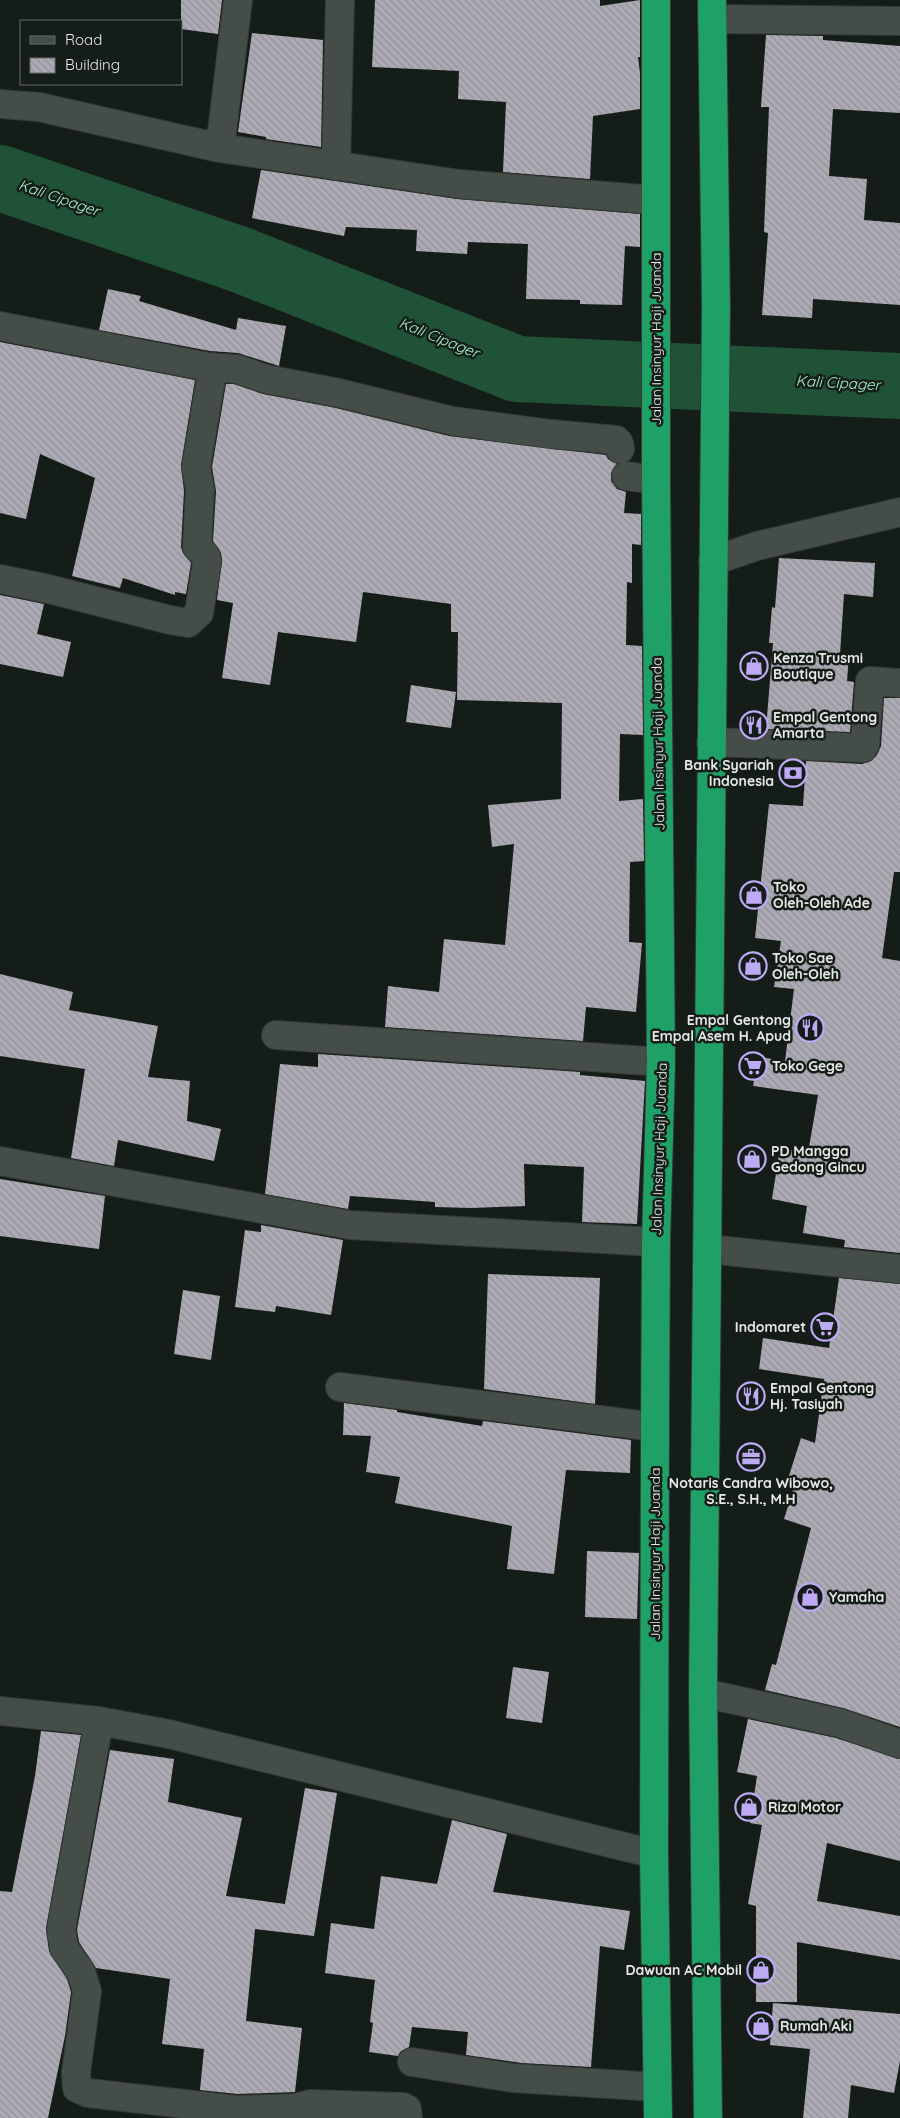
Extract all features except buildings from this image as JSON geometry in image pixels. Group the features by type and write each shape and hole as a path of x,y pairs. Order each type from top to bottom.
{"highway":[{"name":"Jalan Insinyur Haji Juanda","path":"656,0 656,466 661,1062 656,1242 655,1427 654,1854 658,2118"},
{"path":"708,2118 703,1693 716,306 712,10"}],"street":[{"path":"220,148 238,0"},
{"path":"336,166 340,0"},
{"path":"712,10 900,21"},
{"path":"0,104 40,107 220,148 336,166 459,184 656,200"},
{"path":"0,326 213,367 237,369 254,373 266,379 358,397 453,421 551,434 616,440 619,443 620,449"},
{"path":"0,579 49,589 170,620 188,623 199,614 207,562 206,556 197,547 200,490 196,467 213,367"},
{"path":"626,476 656,466"},
{"path":"714,561 757,546 900,512"},
{"path":"711,742 863,748 865,744 870,681 900,683"},
{"path":"276,1035 661,1062"},
{"path":"0,1161 350,1225 656,1242"},
{"path":"708,1249 900,1269"},
{"path":"340,1387 655,1427"},
{"path":"703,1693 840,1723 900,1744"},
{"path":"0,1711 98,1721 169,1734 654,1854"},
{"path":"98,1721 61,1930 64,1948 81,1972 87,1991 76,2073 77,2088 88,2093 238,2110 295,2108 310,2104 403,2107 407,2109 408,2118"},
{"path":"412,2062 513,2078 657,2087"}],"waterway":[{"name":"Kali Cipager","path":"0,178 241,260 517,369 900,386"}],"place":[{"name":"Kenza Trusmi Boutique","path":"754,666"},
{"name":"Empal Gentong Amarta","path":"754,725"},
{"name":"Bank Syariah Indonesia","path":"793,773"},
{"name":"Toko Oleh-Oleh Ade","path":"754,895"},
{"name":"Toko Sae Oleh-Oleh","path":"753,966"},
{"name":"Empal Gentong Empal Asem H. Apud","path":"810,1028"},
{"name":"Toko Gege","path":"753,1066"},
{"name":"PD Mangga Gedong Gincu","path":"752,1159"},
{"name":"Indomaret","path":"825,1327"},
{"name":"Empal Gentong Hj. Tasiyah","path":"751,1396"},
{"name":"Notaris Candra Wibowo, S.E., S.H., M.H","path":"751,1457"},
{"name":"Yamaha","path":"810,1597"},
{"name":"Riza Motor","path":"749,1807"},
{"name":"Dawuan AC Mobil","path":"761,1970"},
{"name":"Rumah Aki","path":"761,2026"}]}
